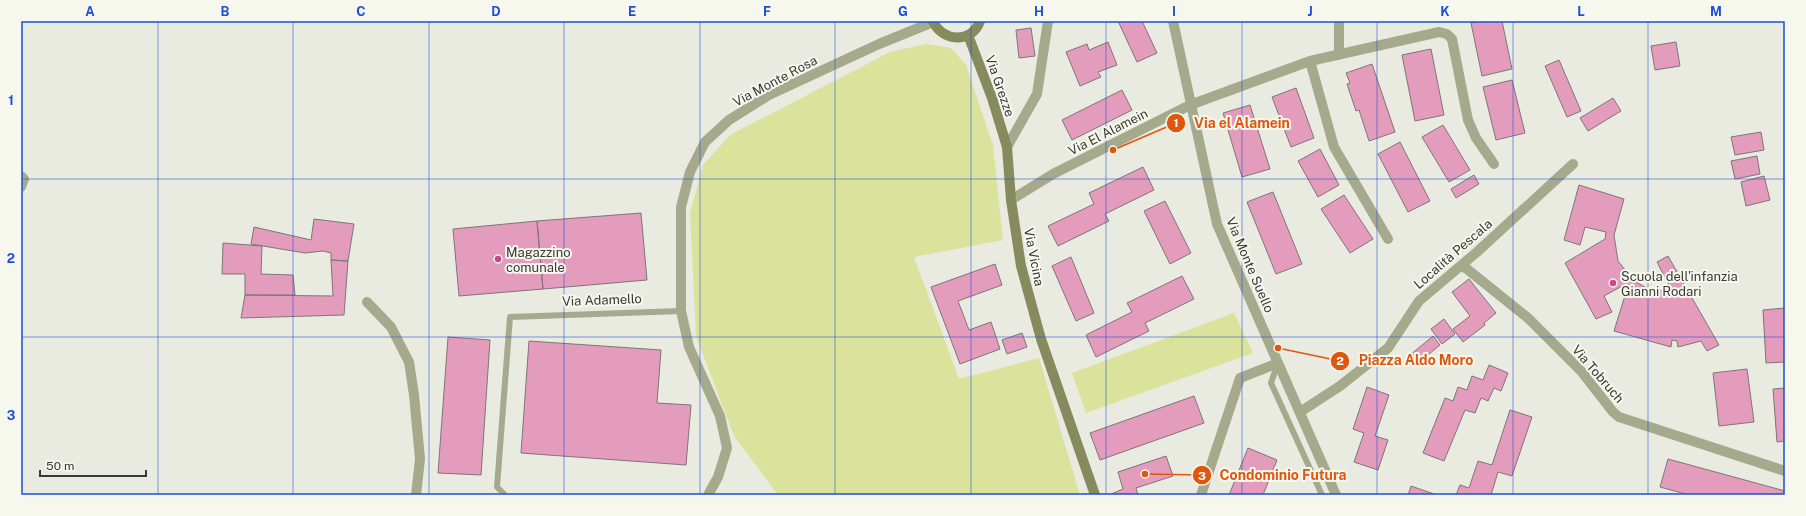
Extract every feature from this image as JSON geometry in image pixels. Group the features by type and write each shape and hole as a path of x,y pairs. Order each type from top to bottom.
{"street":[{"path":"933,22 944,35 952,38 960,38 975,30 980,21"},
{"path":"1007,147 1037,94 1048,21"},
{"name":"Via Monte Suello","path":"1173,21 1217,224 1336,495"},
{"path":"1338,21 1339,55"},
{"name":"Via Monte Rosa","path":"681,311 681,207 690,172 706,142 729,120 769,96 879,44 933,22"},
{"name":"Via El Alamein","path":"1011,200 1052,174 1190,105 1310,61 1439,32 1447,34 1452,39 1468,120 1476,138 1494,164"},
{"name":"Via Grezze","path":"968,35 992,98 1007,147"},
{"path":"1310,61 1334,147 1388,239"},
{"name":"Via Vicina","path":"1007,147 1011,200 1020,266 1041,339 1095,495"},
{"name":"Località Pescala","path":"1300,412 1340,386 1388,348 1419,301 1462,265 1573,164"},
{"path":"21,176 24,179 21,187"},
{"name":"Via Tobruch","path":"1462,265 1528,318 1581,372 1613,412 1619,417 1785,471"},
{"path":"367,302 391,327 409,362 414,395 420,459 416,495"},
{"path":"681,311 689,347 720,416 727,448 718,476 708,495"},
{"path":"1201,495 1240,378 1278,363"}],"lane":[{"name":"Via Adamello","path":"504,495 497,488 510,317 681,311"},
{"path":"1278,363 1271,383 1322,495"}],"green space":[{"path":"926,44 951,48 966,65 993,145 1003,240 914,257 959,379 1039,358 1080,495 778,495 734,436 696,336 690,213 703,165 730,135 890,52"},
{"path":"1234,313 1253,353 1086,413 1072,373"}],"building":[{"path":"1118,21 1142,21 1157,53 1137,62"},
{"path":"1482,21 1502,21 1512,69 1482,76 1471,23"},
{"path":"1031,28 1035,56 1019,58 1016,30"},
{"path":"1108,42 1117,65 1098,72 1101,77 1080,86 1066,52 1087,44 1089,50"},
{"path":"1676,42 1680,66 1655,70 1651,46"},
{"path":"1431,49 1444,115 1415,121 1402,55"},
{"path":"1559,60 1581,111 1567,117 1545,66"},
{"path":"1372,64 1395,132 1369,141 1359,110 1356,111 1347,84 1350,83 1346,73"},
{"path":"1512,80 1525,133 1496,140 1483,87"},
{"path":"1296,88 1314,138 1291,147 1272,97"},
{"path":"1122,90 1132,110 1072,140 1062,120"},
{"path":"1613,98 1621,111 1588,131 1580,118"},
{"path":"1250,105 1270,169 1242,177 1223,113"},
{"path":"1443,125 1470,170 1449,182 1422,137"},
{"path":"1761,132 1764,150 1735,155 1731,137"},
{"path":"1400,142 1430,201 1408,212 1378,154"},
{"path":"1320,149 1339,185 1318,197 1298,161"},
{"path":"1757,156 1760,174 1735,179 1731,161"},
{"path":"1143,167 1154,190 1105,214 1109,221 1058,246 1048,226 1094,204 1089,193"},
{"path":"1474,175 1479,184 1456,198 1451,189"},
{"path":"1764,176 1770,200 1746,206 1741,182"},
{"path":"1579,185 1624,199 1614,235 1618,261 1633,280 1650,290 1672,291 1657,262 1668,256 1719,345 1707,351 1701,341 1678,347 1677,341 1672,340 1671,347 1614,331 1627,289 1624,285 1604,296 1612,312 1596,319 1565,263 1605,239 1606,232 1585,227 1580,245 1564,240"},
{"path":"1273,192 1302,264 1276,274 1247,202"},
{"path":"1344,195 1373,239 1350,253 1321,209"},
{"path":"1165,201 1191,253 1170,264 1144,211"},
{"path":"641,213 647,280 543,289 537,221"},
{"path":"314,219 354,224 348,261 331,260 331,253 323,251 305,253 251,244 254,227 311,240"},
{"name":"Magazzino comunale","path":"537,221 543,289 459,296 453,229"},
{"path":"223,243 262,246 261,274 293,275 295,295 245,295 245,274 222,274"},
{"path":"1071,257 1094,313 1076,321 1052,266"},
{"path":"331,260 348,261 344,315 241,318 245,295 333,296"},
{"path":"995,264 1002,285 958,301 969,330 991,322 1000,349 960,364 931,287"},
{"path":"1182,276 1194,299 1145,323 1149,331 1096,357 1086,335 1132,312 1127,303"},
{"path":"1469,279 1496,313 1484,323 1485,325 1463,342 1453,329 1470,316 1452,292"},
{"path":"1785,308 1785,362 1766,363 1763,310"},
{"path":"1444,319 1455,334 1442,344 1431,329"},
{"path":"1022,333 1027,347 1007,354 1002,340"},
{"path":"1433,336 1440,345 1417,364 1410,355"},
{"path":"448,337 490,340 481,475 438,473"},
{"path":"529,341 661,350 657,403 691,405 686,465 521,453"},
{"path":"1489,365 1508,373 1501,391 1494,388 1488,401 1481,398 1475,413 1465,410 1444,461 1423,453 1445,398 1453,401 1458,387 1467,390 1472,376 1483,380"},
{"path":"1747,369 1754,422 1719,426 1713,373"},
{"path":"1367,387 1389,395 1375,436 1388,440 1378,470 1354,462 1364,433 1353,429"},
{"path":"1785,388 1785,441 1777,442 1773,389"},
{"path":"1194,396 1204,423 1100,460 1090,433"},
{"path":"1510,410 1532,417 1512,476 1498,472 1491,495 1456,495 1460,485 1469,488 1478,461 1492,465"},
{"path":"1248,448 1277,460 1263,495 1229,495"},
{"path":"1166,456 1173,476 1136,488 1138,495 1109,495 1123,489 1118,472"},
{"path":"1668,459 1785,491 1785,495 1689,495 1660,487"},
{"path":"1411,486 1434,494 1408,495"}],"place":[{"name":"Via el Alamein","path":"1113,150"},
{"name":"Magazzino comunale","path":"498,259"},
{"name":"Scuola dell'infanzia Gianni Rodari","path":"1613,283"},
{"name":"Piazza Aldo Moro","path":"1278,348"},
{"name":"Condominio Futura","path":"1145,474"}]}
